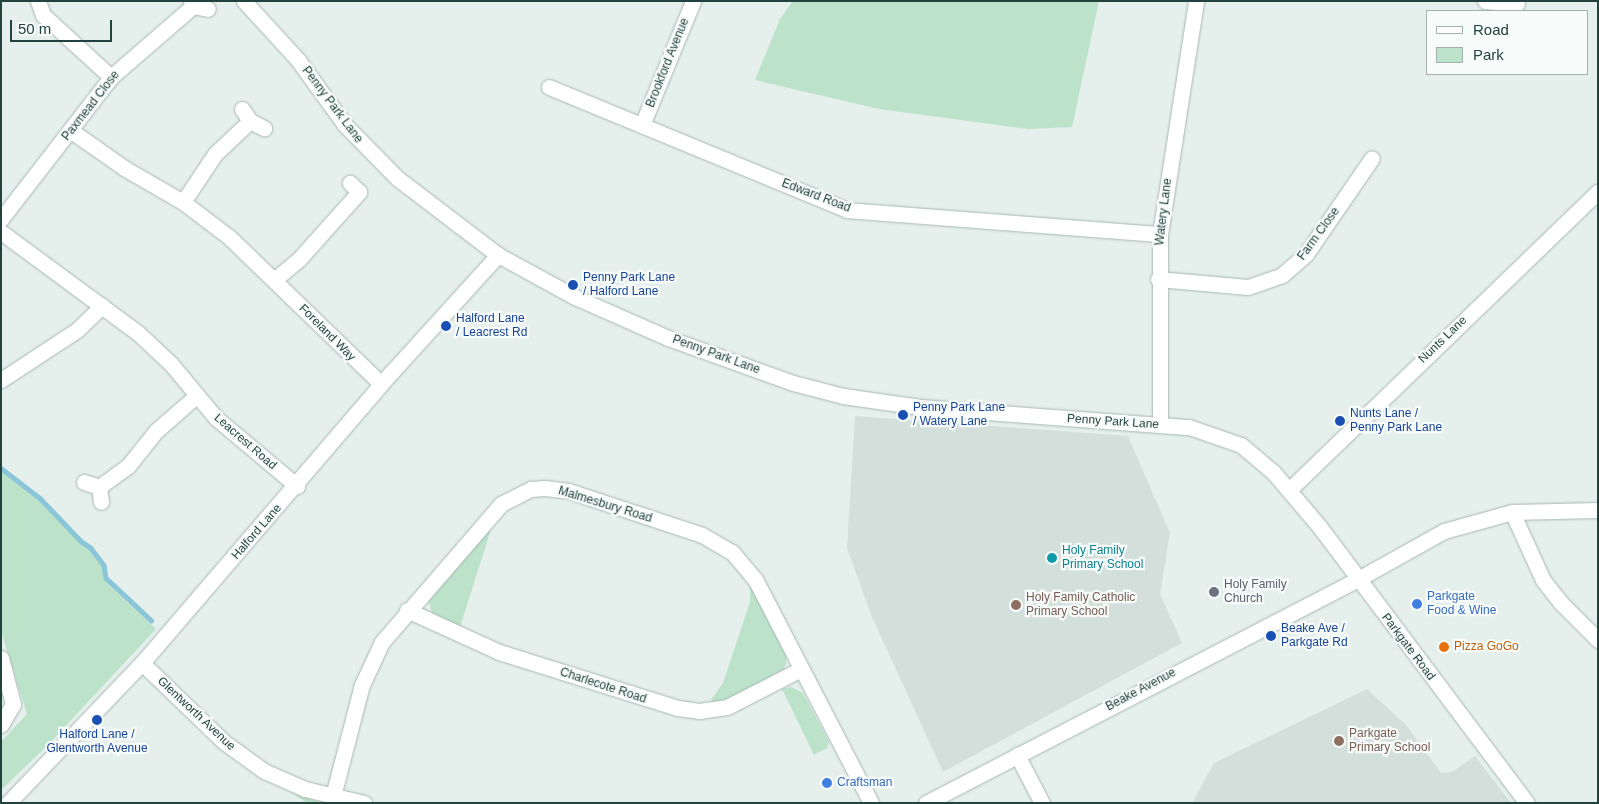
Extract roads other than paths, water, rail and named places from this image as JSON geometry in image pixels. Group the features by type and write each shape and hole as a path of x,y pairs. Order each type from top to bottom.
{"street":[{"path":"38,1 43,15 111,77"},
{"name":"Penny Park Lane","path":"244,1 298,60 345,125 370,154 397,178 498,255 575,298 668,338 793,382 835,393 920,407 1204,430 1241,445 1290,489"},
{"name":"Brookford Avenue","path":"642,126 693,1"},
{"name":"Watery Lane","path":"1160,425 1158,280 1160,234 1196,1"},
{"path":"1485,1 1517,4"},
{"name":"Paxmead Close","path":"1,219 111,77 192,4 208,9"},
{"name":"Edward Road","path":"549,87 847,210 1160,234"},
{"path":"183,202 246,115 264,128"},
{"name":"Foreland Way","path":"70,130 124,168 183,202 229,237 381,384"},
{"name":"Farm Close","path":"1158,280 1248,287 1282,275 1306,254 1372,158"},
{"path":"274,280 300,258 360,192"},
{"name":"Nunts Lane","path":"1290,489 1598,192"},
{"name":"Leacrest Road","path":"1,232 102,306 171,364 216,418 297,486"},
{"name":"Halford Lane","path":"8,803 142,663 297,486 381,384 498,255"},
{"path":"1,380 77,330 102,306"},
{"path":"84,482 100,495 128,466 156,431 196,396"},
{"name":"Malmesbury Road","path":"333,796 362,684 371,661 407,610 501,504 531,489 569,491 702,535 732,552 755,579 871,803"},
{"name":"Parkgate Road","path":"1290,489 1527,803"},
{"name":"Beake Avenue","path":"926,803 1358,579 1444,531 1512,512 1537,508 1598,510"},
{"path":"1512,512 1543,580 1560,602 1598,640"},
{"name":"Charlecote Road","path":"407,610 499,652 646,700 690,710 727,707 801,669"},
{"path":"1,658 13,704 1,725"},
{"name":"Glentworth Avenue","path":"142,663 239,754 284,780 333,796 364,803"},
{"path":"1017,755 1042,803"}],"waterway":[{"path":"1,468 40,498 81,541 91,548 104,565 106,578 151,620"}],"place":[{"name":"Penny Park Lane / Halford Lane","path":"573,285"},
{"name":"Halford Lane / Leacrest Rd","path":"446,326"},
{"name":"Penny Park Lane / Watery Lane","path":"903,415"},
{"name":"Nunts Lane / Penny Park Lane","path":"1340,421"},
{"name":"Holy Family Primary School","path":"1052,558"},
{"name":"Holy Family Church","path":"1214,592"},
{"name":"Parkgate Food & Wine","path":"1417,604"},
{"name":"Holy Family Catholic Primary School","path":"1016,605"},
{"name":"Beake Ave / Parkgate Rd","path":"1271,636"},
{"name":"Pizza GoGo","path":"1444,647"},
{"name":"Halford Lane / Glentworth Avenue","path":"97,720"},
{"name":"Parkgate Primary School","path":"1339,741"},
{"name":"Craftsman","path":"827,783"}]}
